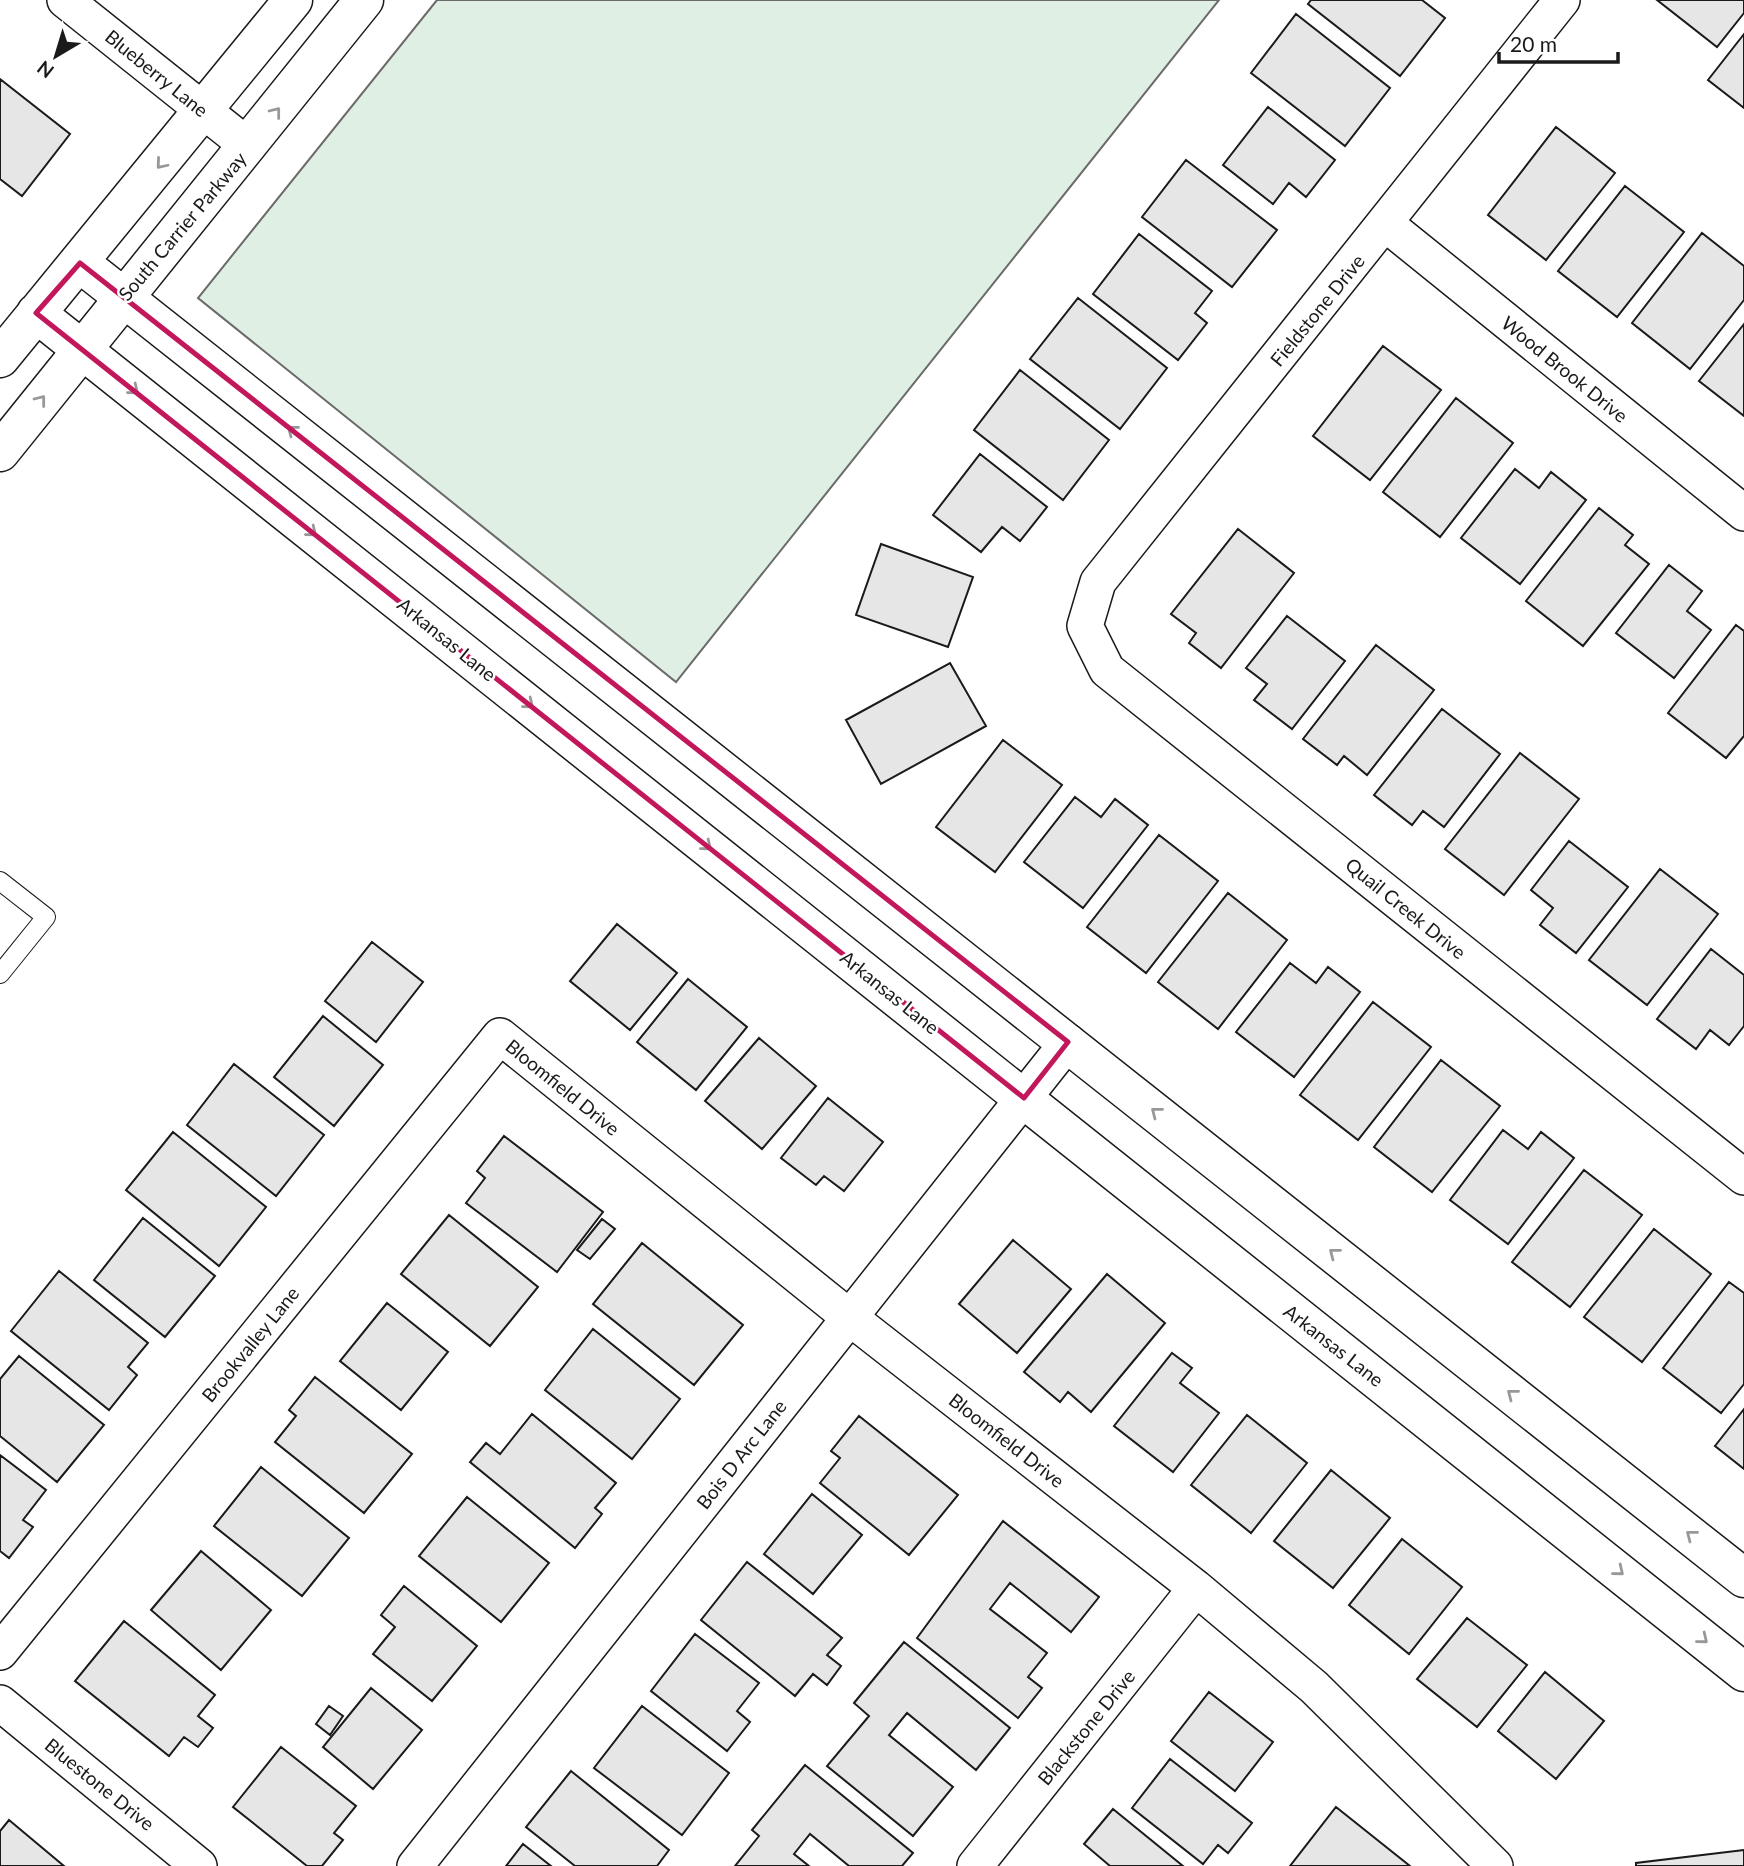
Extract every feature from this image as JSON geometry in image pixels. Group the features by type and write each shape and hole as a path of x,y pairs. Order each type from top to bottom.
{"main road":[{"path":"0,358 205,112 293,0"},
{"name":"South Carrier Parkway","path":"0,452 81,348 248,146 364,0"},
{"path":"79,263 1744,1578"},
{"name":"Arkansas Lane","path":"36,313 1744,1672"}],"street":[{"name":"Blueberry Lane","path":"65,0 248,146"},
{"name":"Fieldstone Drive","path":"1085,626 1098,582 1386,225 1562,0"},
{"name":"Wood Brook Drive","path":"1386,225 1744,513"},
{"name":"Quail Creek Drive","path":"1085,626 1107,670 1744,1177"},
{"name":"Bloomfield Drive","path":"500,1036 849,1317 1196,1588 1314,1687 1495,1866"},
{"name":"Brookvalley Lane","path":"0,1652 500,1036"},
{"name":"Bois D Arc Lane","path":"415,1866 1068,1042"},
{"name":"Blackstone Drive","path":"975,1866 1196,1588"},
{"name":"Bluestone Drive","path":"0,1703 200,1866"}],"lane":[{"path":"0,881 46,917 0,974"}],"highlighted area":[{"path":"80,263 1068,1042 1024,1098 36,313"}],"green space":[{"path":"437,0 1219,0 676,682 198,298"}],"building":[{"path":"1311,0 1422,0 1445,18 1400,76 1308,4"},
{"path":"1657,0 1744,0 1744,13 1717,47"},
{"path":"1296,14 1390,88 1345,146 1251,73"},
{"path":"1744,34 1744,108 1708,80"},
{"path":"0,79 70,134 22,196 0,179"},
{"path":"1268,107 1335,160 1306,197 1289,183 1273,204 1223,165"},
{"path":"1556,127 1615,173 1546,260 1488,215"},
{"path":"1186,160 1277,230 1232,287 1142,217"},
{"path":"1625,186 1684,232 1617,317 1558,271"},
{"path":"1702,233 1744,266 1744,300 1690,369 1632,323"},
{"path":"1139,234 1212,291 1195,313 1207,323 1178,360 1093,294"},
{"path":"1078,298 1167,368 1120,429 1030,359"},
{"path":"1744,324 1744,416 1699,381"},
{"path":"1383,346 1441,390 1370,480 1313,436"},
{"path":"1020,370 1109,440 1063,500 974,430"},
{"path":"1456,398 1513,443 1440,537 1383,492"},
{"path":"980,454 1047,507 1020,541 1002,527 981,552 933,515"},
{"path":"1515,469 1539,488 1551,472 1586,500 1520,584 1461,538"},
{"path":"1599,508 1633,535 1625,545 1649,564 1583,646 1526,601"},
{"path":"1238,529 1294,573 1221,668 1189,643 1196,633 1171,614"},
{"path":"881,544 973,577 948,647 856,615"},
{"path":"1669,565 1702,591 1687,611 1711,630 1674,678 1616,633"},
{"path":"1287,616 1345,661 1292,729 1254,700 1267,684 1246,668"},
{"path":"1736,625 1744,631 1744,736 1726,758 1668,713"},
{"path":"1376,645 1434,690 1367,775 1344,756 1337,765 1303,739"},
{"path":"950,663 986,726 881,784 846,720"},
{"path":"1442,709 1500,754 1444,827 1423,811 1412,825 1374,795"},
{"path":"1003,740 1062,785 995,872 936,827"},
{"path":"1520,753 1579,799 1504,895 1445,849"},
{"path":"1075,797 1101,817 1115,799 1148,825 1083,908 1024,862"},
{"path":"1159,835 1218,881 1146,973 1087,927"},
{"path":"1569,841 1628,887 1576,953 1540,925 1553,908 1531,890"},
{"path":"1660,869 1718,914 1647,1005 1589,960"},
{"path":"1228,893 1287,940 1218,1029 1158,982"},
{"path":"617,924 677,973 630,1030 570,981"},
{"path":"372,942 423,982 376,1042 325,1001"},
{"path":"1711,949 1744,975 1744,1026 1729,1045 1710,1030 1696,1049 1657,1019"},
{"path":"1290,963 1316,983 1328,967 1360,992 1294,1077 1236,1032"},
{"path":"688,979 747,1027 696,1090 637,1042"},
{"path":"1373,1002 1431,1047 1358,1140 1300,1095"},
{"path":"323,1016 383,1065 334,1126 274,1077"},
{"path":"759,1038 816,1086 762,1149 705,1101"},
{"path":"1441,1060 1500,1106 1432,1192 1374,1147"},
{"path":"234,1064 324,1135 276,1196 187,1125"},
{"path":"828,1098 883,1142 844,1191 824,1176 816,1185 781,1158"},
{"path":"1503,1130 1528,1149 1541,1132 1574,1158 1508,1244 1450,1200"},
{"path":"173,1132 266,1207 219,1266 126,1190"},
{"path":"504,1136 603,1212 557,1272 466,1203 485,1178 477,1171"},
{"path":"1584,1170 1642,1215 1570,1307 1512,1262"},
{"path":"449,1215 538,1287 490,1346 401,1274"},
{"path":"143,1218 215,1276 165,1337 94,1280"},
{"path":"602,1219 615,1229 590,1259 577,1250"},
{"path":"1654,1229 1711,1274 1642,1362 1584,1317"},
{"path":"1013,1240 1071,1289 1017,1353 959,1304"},
{"path":"642,1243 743,1325 694,1385 593,1304"},
{"path":"59,1271 148,1343 128,1367 137,1375 109,1410 11,1331"},
{"path":"1107,1274 1165,1323 1091,1412 1068,1392 1060,1402 1024,1372"},
{"path":"1729,1282 1744,1293 1744,1384 1721,1413 1663,1368"},
{"path":"387,1303 448,1352 401,1410 340,1361"},
{"path":"593,1329 680,1399 632,1459 545,1390"},
{"path":"1172,1353 1192,1368 1180,1383 1219,1413 1173,1472 1114,1426"},
{"path":"19,1356 104,1425 57,1482 0,1436 0,1379"},
{"path":"315,1377 412,1454 364,1513 275,1442 296,1416 289,1410"},
{"path":"1744,1409 1744,1469 1715,1446"},
{"path":"532,1414 616,1483 595,1508 602,1514 575,1548 470,1462 486,1443 500,1454"},
{"path":"1247,1415 1307,1463 1251,1533 1191,1485"},
{"path":"859,1416 958,1495 909,1555 820,1483 840,1458 831,1451"},
{"path":"0,1455 46,1490 23,1520 33,1527 9,1558 0,1551"},
{"path":"261,1467 349,1538 302,1596 214,1526"},
{"path":"1331,1470 1390,1518 1333,1588 1274,1541"},
{"path":"812,1494 862,1535 813,1594 764,1554"},
{"path":"467,1497 549,1563 501,1622 419,1556"},
{"path":"1003,1521 1099,1597 1071,1632 1010,1583 990,1609 1047,1653 1028,1677 1042,1688 1018,1718 917,1638"},
{"path":"1402,1539 1462,1587 1409,1654 1349,1605"},
{"path":"201,1551 271,1610 221,1670 151,1610"},
{"path":"747,1562 842,1638 827,1655 841,1666 827,1685 813,1674 795,1696 701,1620"},
{"path":"404,1586 477,1646 432,1701 373,1654 395,1627 381,1615"},
{"path":"1467,1618 1527,1665 1477,1727 1417,1679"},
{"path":"124,1621 215,1695 198,1716 213,1728 198,1747 184,1737 169,1756 75,1681"},
{"path":"695,1634 759,1683 737,1711 750,1722 727,1751 651,1691"},
{"path":"904,1642 1010,1728 976,1770 907,1713 889,1735 953,1787 913,1836 827,1766 869,1716 854,1703"},
{"path":"1545,1672 1604,1721 1556,1779 1498,1731"},
{"path":"371,1688 422,1730 373,1789 323,1747"},
{"path":"1209,1692 1273,1742 1235,1791 1171,1741"},
{"path":"329,1706 343,1716 330,1735 316,1724"},
{"path":"642,1706 729,1773 682,1835 594,1768"},
{"path":"281,1747 356,1806 334,1833 343,1840 322,1866 307,1866 233,1807"},
{"path":"1170,1759 1252,1823 1228,1853 1218,1845 1203,1864 1132,1808"},
{"path":"805,1765 913,1853 902,1866 849,1866 810,1834 794,1854 809,1866 735,1866 759,1836 752,1830"},
{"path":"571,1771 669,1850 657,1866 575,1866 526,1827"},
{"path":"1336,1807 1410,1866 1290,1866"},
{"path":"1113,1809 1183,1866 1110,1866 1084,1844"},
{"path":"9,1820 64,1866 0,1866 0,1831"},
{"path":"523,1844 551,1866 506,1866"},
{"path":"1744,1850 1744,1866 1636,1866 1636,1863"}]}
